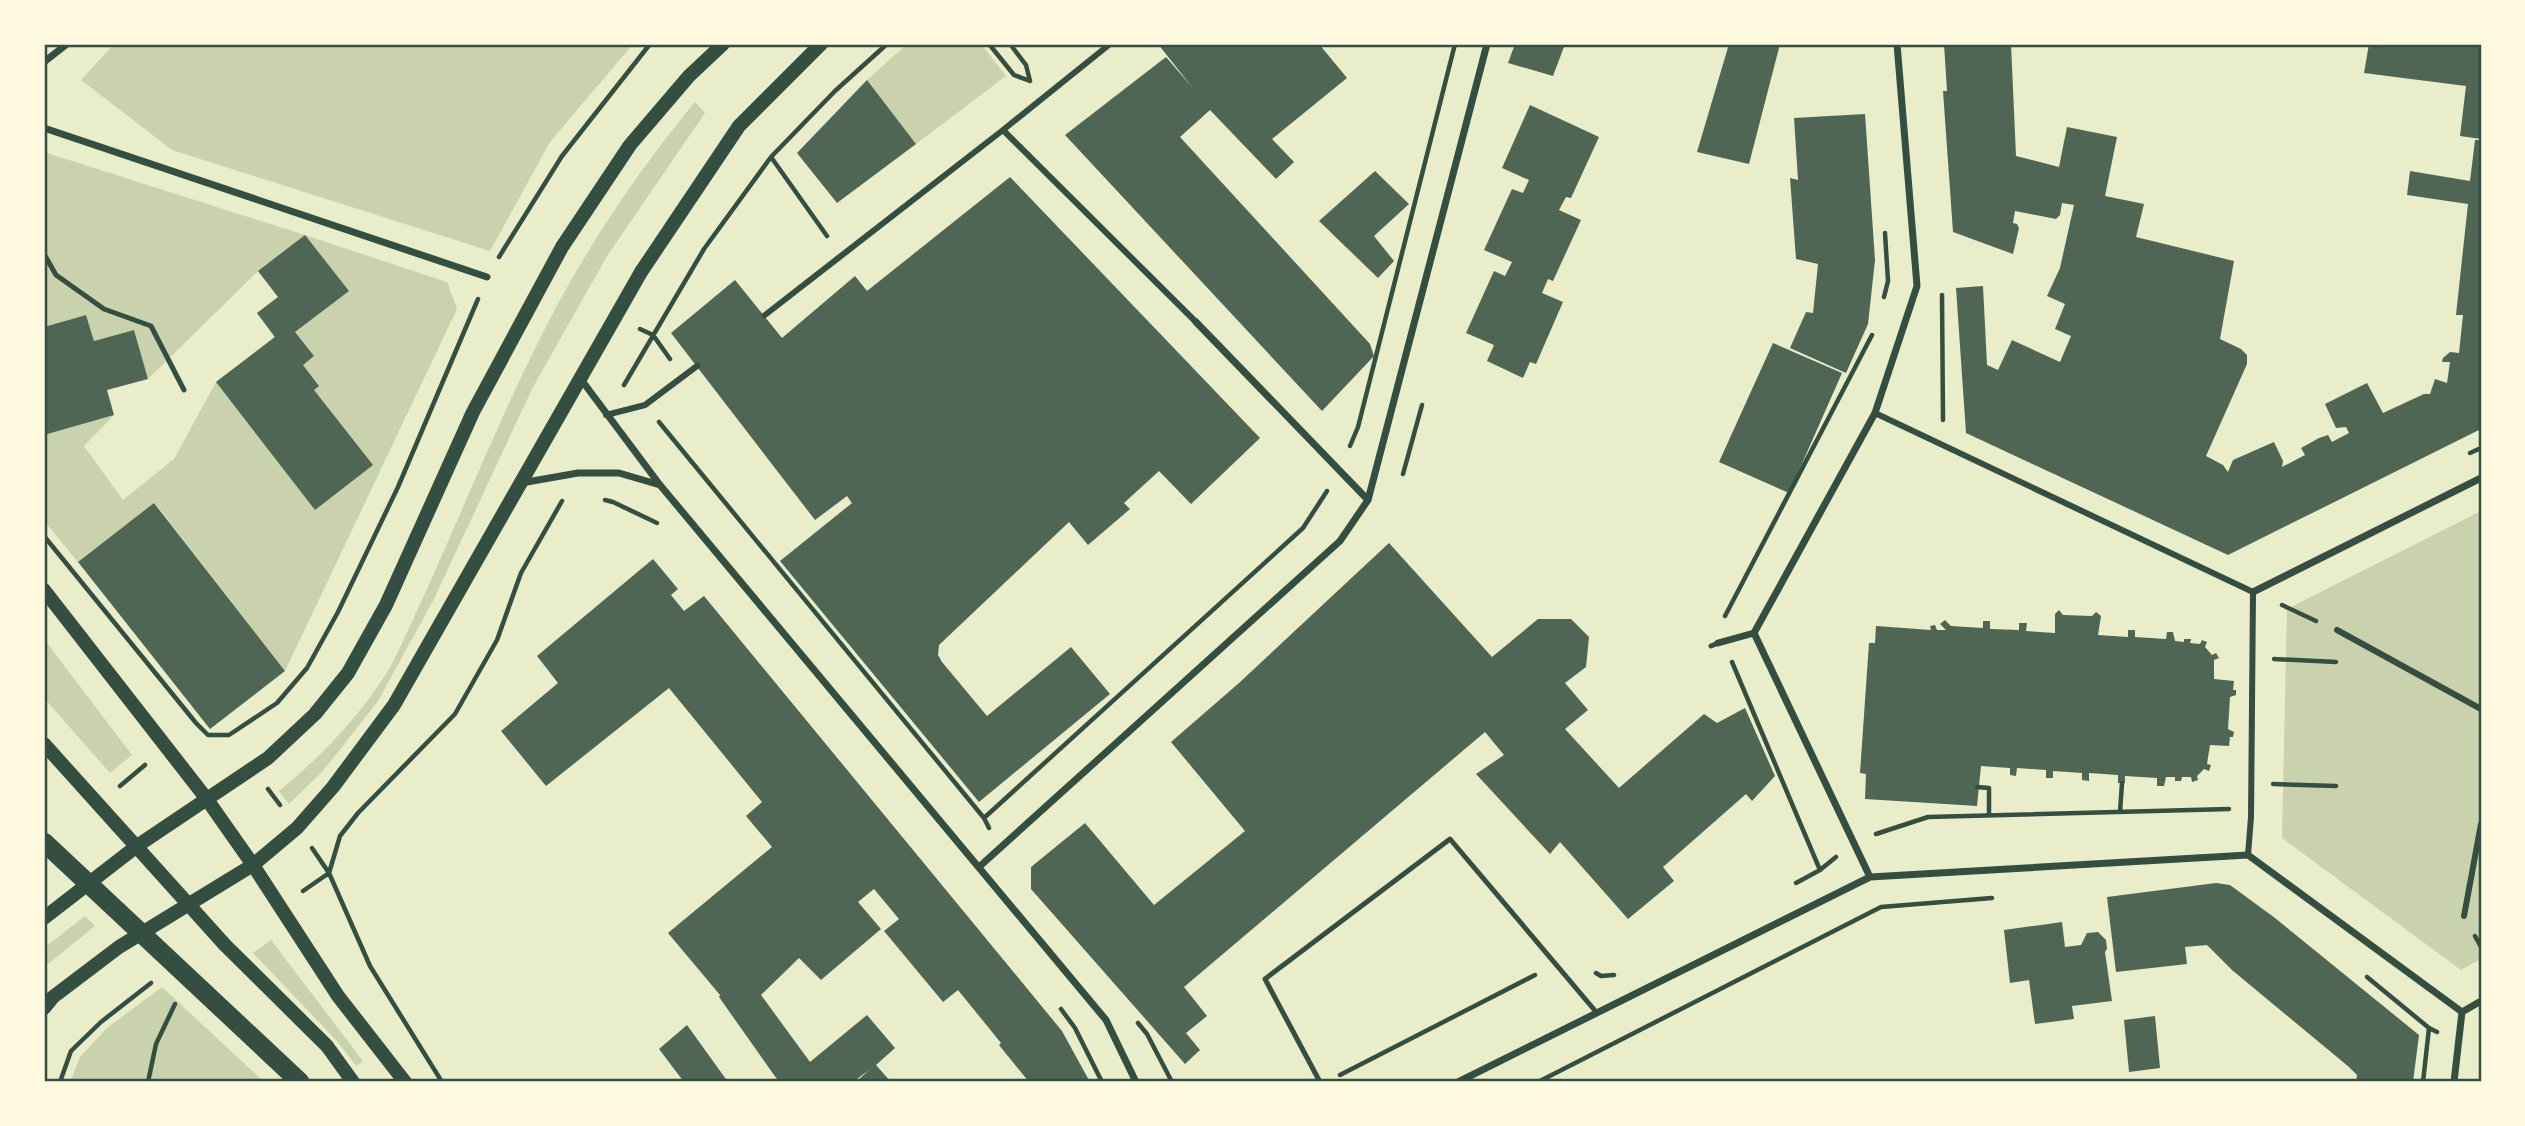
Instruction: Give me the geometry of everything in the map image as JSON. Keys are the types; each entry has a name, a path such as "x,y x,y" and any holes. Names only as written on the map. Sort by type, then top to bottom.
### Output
{"highway":[{"path":"44,842 300,1082"}],"main road":[{"path":"44,918 136,846 268,758 315,714 348,673 386,605 473,412 562,247 629,145 689,76 723,44"},
{"path":"44,1008 53,997 119,947 253,865 297,828 333,788 394,705 641,272 739,126 821,44"},
{"path":"44,590 206,799 253,865 338,996 405,1082"},
{"path":"44,744 188,905 327,1046 353,1082"}],"street":[{"path":"44,62 68,44"},
{"path":"765,315 1110,44"},
{"path":"979,867 1340,541 1368,500 1487,44"},
{"path":"1715,645 1754,633 1875,413 1917,286 1897,44"},
{"path":"44,128 487,277"},
{"path":"1003,130 1196,321 1368,500"},
{"path":"606,415 645,405 697,366"},
{"path":"579,377 660,485 1106,1020 1136,1082"},
{"path":"1875,413 2253,592"},
{"path":"521,483 578,472 619,474 660,485"},
{"path":"2253,592 2481,478"},
{"path":"2248,855 2253,592"},
{"path":"2337,630 2481,709"},
{"path":"1754,633 1870,877"},
{"path":"2464,916 2481,824"},
{"path":"1458,1082 1870,877 2248,855 2462,1012"},
{"path":"2462,1012 2481,1001"},
{"path":"2454,1082 2462,1012"}],"lane":[{"path":"44,254 56,275 104,309 151,326 184,390"},
{"path":"1320,1082 1265,979 1450,839 1597,1013"}],"path":[{"path":"44,536 208,736 229,735 277,703 307,668 338,612 398,487 487,277 562,156 650,44"},
{"path":"606,415 704,249 771,158 835,91 887,44"},
{"path":"989,44 1014,75 1030,81 1026,65 1010,44"},
{"path":"984,818 1303,528 1340,471 1358,427 1455,44"},
{"path":"771,158 842,257"},
{"path":"638,328 653,335 683,377"},
{"path":"1402,478 1422,403"},
{"path":"645,405 984,818 1001,849"},
{"path":"442,1082 370,966 330,873 340,836 455,714 497,640 522,573 578,472"},
{"path":"602,500 613,502 656,522 664,532"},
{"path":"2253,592 2337,630"},
{"path":"2252,659 2336,662"},
{"path":"2120,812 2122,783"},
{"path":"2251,783 2336,786"},
{"path":"1977,788 1989,788 1989,815"},
{"path":"1538,1082 1881,907 2003,897"},
{"path":"60,1082 71,1051 101,1022 159,977"},
{"path":"148,1082 156,1044 178,997"},
{"path":"1059,1007 1075,1028 1102,1082"},
{"path":"1129,1013 1147,1034 1172,1082"},
{"path":"2423,1082 2429,1028"}],"green space":[{"path":"114,44 633,44 550,142 490,251 172,150 81,80"},
{"path":"907,44 981,44 1006,76 916,144 867,80"},
{"path":"695,102 705,113 607,256 532,389 434,599 378,701 323,771 289,804 279,791 340,733 367,701 391,666 510,400 553,313 619,204"},
{"path":"44,152 447,282 457,309 285,671 155,503 78,562 44,521 44,435 114,415 84,446 123,500 174,459 216,382 274,337 257,313 278,297 258,271 148,379 134,330 94,341 86,315 44,327"},
{"path":"2481,511 2481,959 2461,970 2282,838 2287,609"},
{"path":"44,639 132,755 110,773 44,698"},
{"path":"85,916 95,926 44,967 44,948"},
{"path":"271,940 363,1061 356,1066 337,1041 253,953"},
{"path":"162,987 264,1082 70,1082 80,1057 107,1028"}],"building":[{"path":"1158,44 1319,44 1347,78 1272,139 1294,162 1276,179 1210,110 1180,137 1370,344 1374,356 1322,411 1065,135 1166,57 1192,87"},
{"path":"1515,44 1565,44 1553,76 1508,63"},
{"path":"1729,44 1780,44 1749,164 1697,152"},
{"path":"1944,44 2011,44 2016,156 2059,167 2067,127 2117,137 2105,196 2144,204 2136,237 2234,261 2220,339 2241,349 2247,355 2247,364 2206,456 2223,465 2228,472 2233,460 2274,442 2283,461 2282,467 2305,455 2301,448 2319,438 2328,435 2332,442 2349,433 2346,427 2336,428 2325,404 2367,383 2383,413 2424,394 2430,394 2435,379 2447,383 2450,362 2442,362 2443,358 2450,352 2459,353 2463,315 2456,315 2468,204 2407,195 2410,171 2470,181 2475,140 2481,140 2481,429 2228,555 1966,433 1956,288 1983,286 1987,365 1998,370 2012,340 2060,362 2071,336 2055,329 2065,304 2047,296 2060,268 2074,205 2062,203 2060,215 2056,219 2015,211 2013,223 2019,228 2013,254 1953,232 1943,91 1947,91"},
{"path":"2369,44 2481,44 2481,139 2460,136 2466,86 2364,73"},
{"path":"867,80 916,144 837,203 797,153"},
{"path":"1530,105 1599,137 1571,198 1566,197 1559,210 1581,220 1553,281 1548,279 1542,293 1563,302 1536,364 1530,362 1523,378 1487,361 1494,345 1466,333 1494,271 1505,276 1512,262 1484,250 1512,189 1523,193 1529,180 1502,168"},
{"path":"1865,114 1875,260 1868,324 1846,373 1790,348 1806,312 1813,313 1818,264 1796,259 1790,178 1798,180 1794,118"},
{"path":"1375,171 1409,204 1374,236 1394,261 1378,278 1319,221"},
{"path":"1010,177 1260,438 1191,504 1159,471 1124,503 1130,509 1088,545 1069,522 939,645 938,655 942,662 987,716 1071,647 1110,694 979,802 780,561 852,503 847,496 815,520 671,333 735,280 782,338 855,276 867,291"},
{"path":"305,235 349,291 295,332 314,356 303,365 319,386 314,390 373,465 315,510 216,382 275,337 257,313 278,297 258,271"},
{"path":"86,315 94,341 134,330 148,379 107,390 114,415 44,435 44,327"},
{"path":"1773,343 1842,373 1789,493 1719,462"},
{"path":"154,503 285,671 210,729 78,562"},
{"path":"1389,543 1492,657 1538,619 1571,619 1589,637 1586,667 1565,683 1588,710 1565,729 1619,788 1704,714 1717,723 1745,708 1775,776 1752,801 1746,794 1663,867 1674,881 1628,919 1560,842 1550,854 1476,774 1504,755 1485,732 1184,987 1207,1016 1186,1033 1200,1050 1185,1064 1031,889 1031,867 1085,823 1154,905 1245,831 1171,742 1239,683"},
{"path":"653,559 678,589 671,595 684,611 704,596 1062,1031 1090,1082 1029,1082 958,990 943,1002 884,931 899,919 874,889 858,902 881,929 821,980 799,958 761,995 810,1062 867,1015 895,1048 876,1065 891,1082 856,1082 869,1070 853,1082 779,1082 720,995 668,933 772,847 746,816 762,802 669,688 546,786 501,731 558,683 537,656"},
{"path":"2059,610 2063,615 2092,616 2096,612 2101,616 2098,635 2128,637 2128,630 2135,630 2135,637 2166,639 2167,632 2173,632 2175,641 2184,642 2184,639 2191,639 2190,643 2200,644 2202,640 2207,642 2205,647 2219,658 2214,660 2214,679 2234,681 2233,690 2236,690 2236,695 2230,697 2228,729 2234,732 2233,737 2230,737 2229,746 2210,745 2207,764 2211,765 2209,771 2204,769 2197,776 2198,780 2192,782 2191,777 2182,777 2181,781 2175,781 2175,777 2166,777 2164,786 2157,786 2157,778 2125,776 2125,783 2118,783 2118,775 2089,773 2089,781 2082,780 2082,773 2053,771 2053,778 2046,778 2046,770 2017,768 2016,776 2010,775 2010,768 1981,766 1977,806 1865,799 1866,774 1860,773 1869,643 1875,643 1876,626 1931,630 1930,626 1935,625 1937,630 1946,630 1940,624 1945,620 1951,626 1983,628 1983,621 1990,621 1990,629 2019,630 2019,623 2027,623 2026,631 2055,633 2055,614"},
{"path":"2216,883 2230,885 2275,918 2419,1035 2413,1082 2356,1082 2357,1075 2349,1067 2232,970 2207,945 2185,947 2187,964 2116,972 2107,897"},
{"path":"2062,922 2065,947 2081,945 2087,933 2098,932 2106,940 2105,952 2112,1001 2072,1006 2074,1019 2035,1024 2029,980 2010,983 2004,930"},
{"path":"2155,1016 2160,1068 2129,1072 2124,1020"},
{"path":"687,1025 728,1082 684,1082 659,1049"}]}
